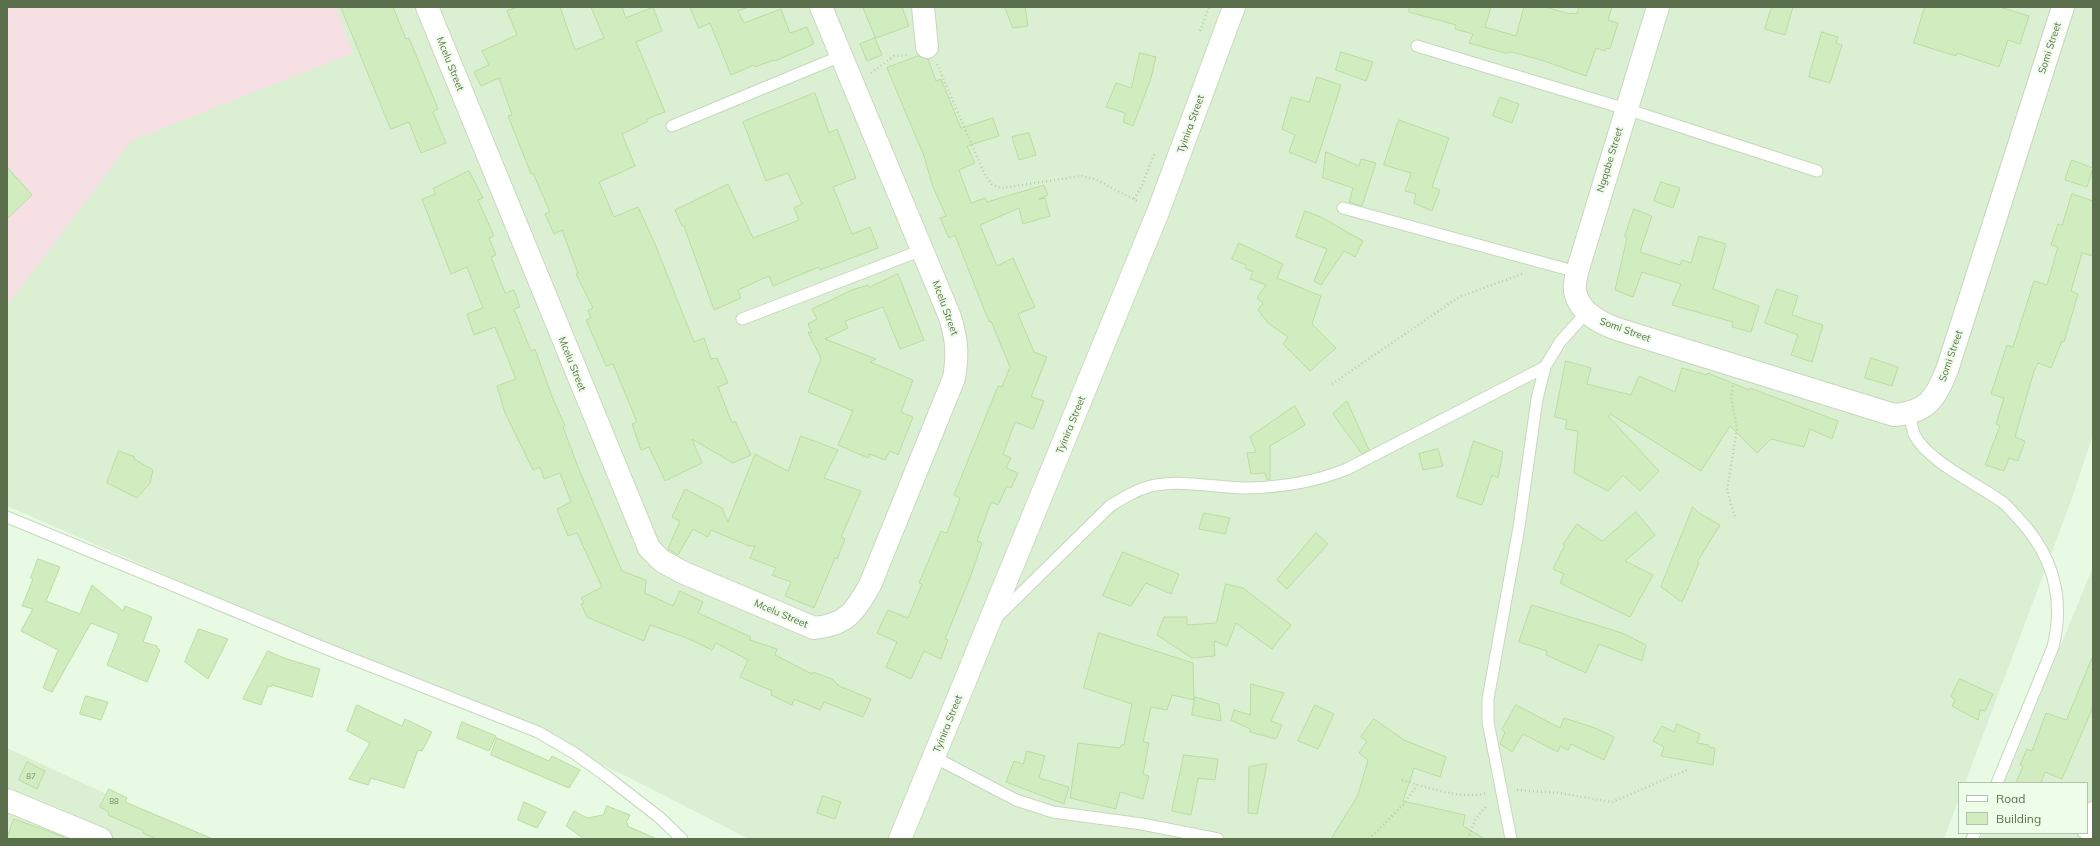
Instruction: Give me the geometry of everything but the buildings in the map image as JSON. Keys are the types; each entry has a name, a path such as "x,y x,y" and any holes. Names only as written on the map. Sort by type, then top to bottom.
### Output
{"street":[{"name":"Mcelu Street","path":"427,7 640,532 648,548 662,561 682,572 814,628 831,627 846,619 859,605 870,585 954,378 957,358 956,339 950,317 821,7"},
{"path":"923,7 927,46"},
{"name":"Tyinira Street","path":"900,839 1158,212 1234,7"},
{"name":"Ngqabe Street","path":"1587,312 1577,299 1574,290 1576,272 1658,7"},
{"name":"Somi Street","path":"1587,312 1598,322 1617,329 1894,415 1909,414 1926,406 1937,394 1947,370 2063,7"},
{"path":"7,800 101,839"},
{"path":"2088,826 2093,813"}],"lane":[{"path":"1417,46 1626,109 1817,171"},
{"path":"672,126 841,56"},
{"path":"1343,208 1576,272"},
{"path":"742,319 922,250"},
{"path":"1511,839 1488,722 1488,699 1519,527 1537,399 1545,367 1560,342 1587,312"},
{"path":"988,625 1110,506 1131,493 1151,486 1171,484 1248,488 1296,485 1324,478 1373,456 1545,367"},
{"path":"1909,414 1915,435 1924,447 1940,462 2003,502 2025,526 2043,553 2052,572 2058,602 2058,625 2053,647 1997,782"},
{"path":"7,517 322,647 538,732 574,753 606,776 659,817 682,839"},
{"path":"934,757 1016,800 1053,812 1142,824 1218,839"}],"path":[{"path":"854,85 894,56 914,54 927,46 935,60 985,175 992,185 1002,188 1081,176 1095,179 1158,212"},
{"path":"1332,384 1415,329 1459,297 1549,264"},
{"path":"1735,517 1727,490 1737,429 1732,397 1736,366"},
{"path":"1402,780 1432,789 1461,794 1483,794 1501,789 1560,793 1612,802 1687,770"},
{"path":"1369,839 1403,805 1417,785"},
{"path":"1468,839 1475,820 1501,789"}],"shaded area":[{"path":"7,7 2093,7 2093,434 2074,493 1965,782 1958,782 1958,801 1944,839 749,839 622,774 7,506"},
{"path":"7,7 336,7 353,53 131,141 7,306"},
{"path":"2093,567 2093,839 1981,839 1983,834 2088,834 2088,782 2004,782"},
{"path":"7,748 204,839 7,839"}]}
